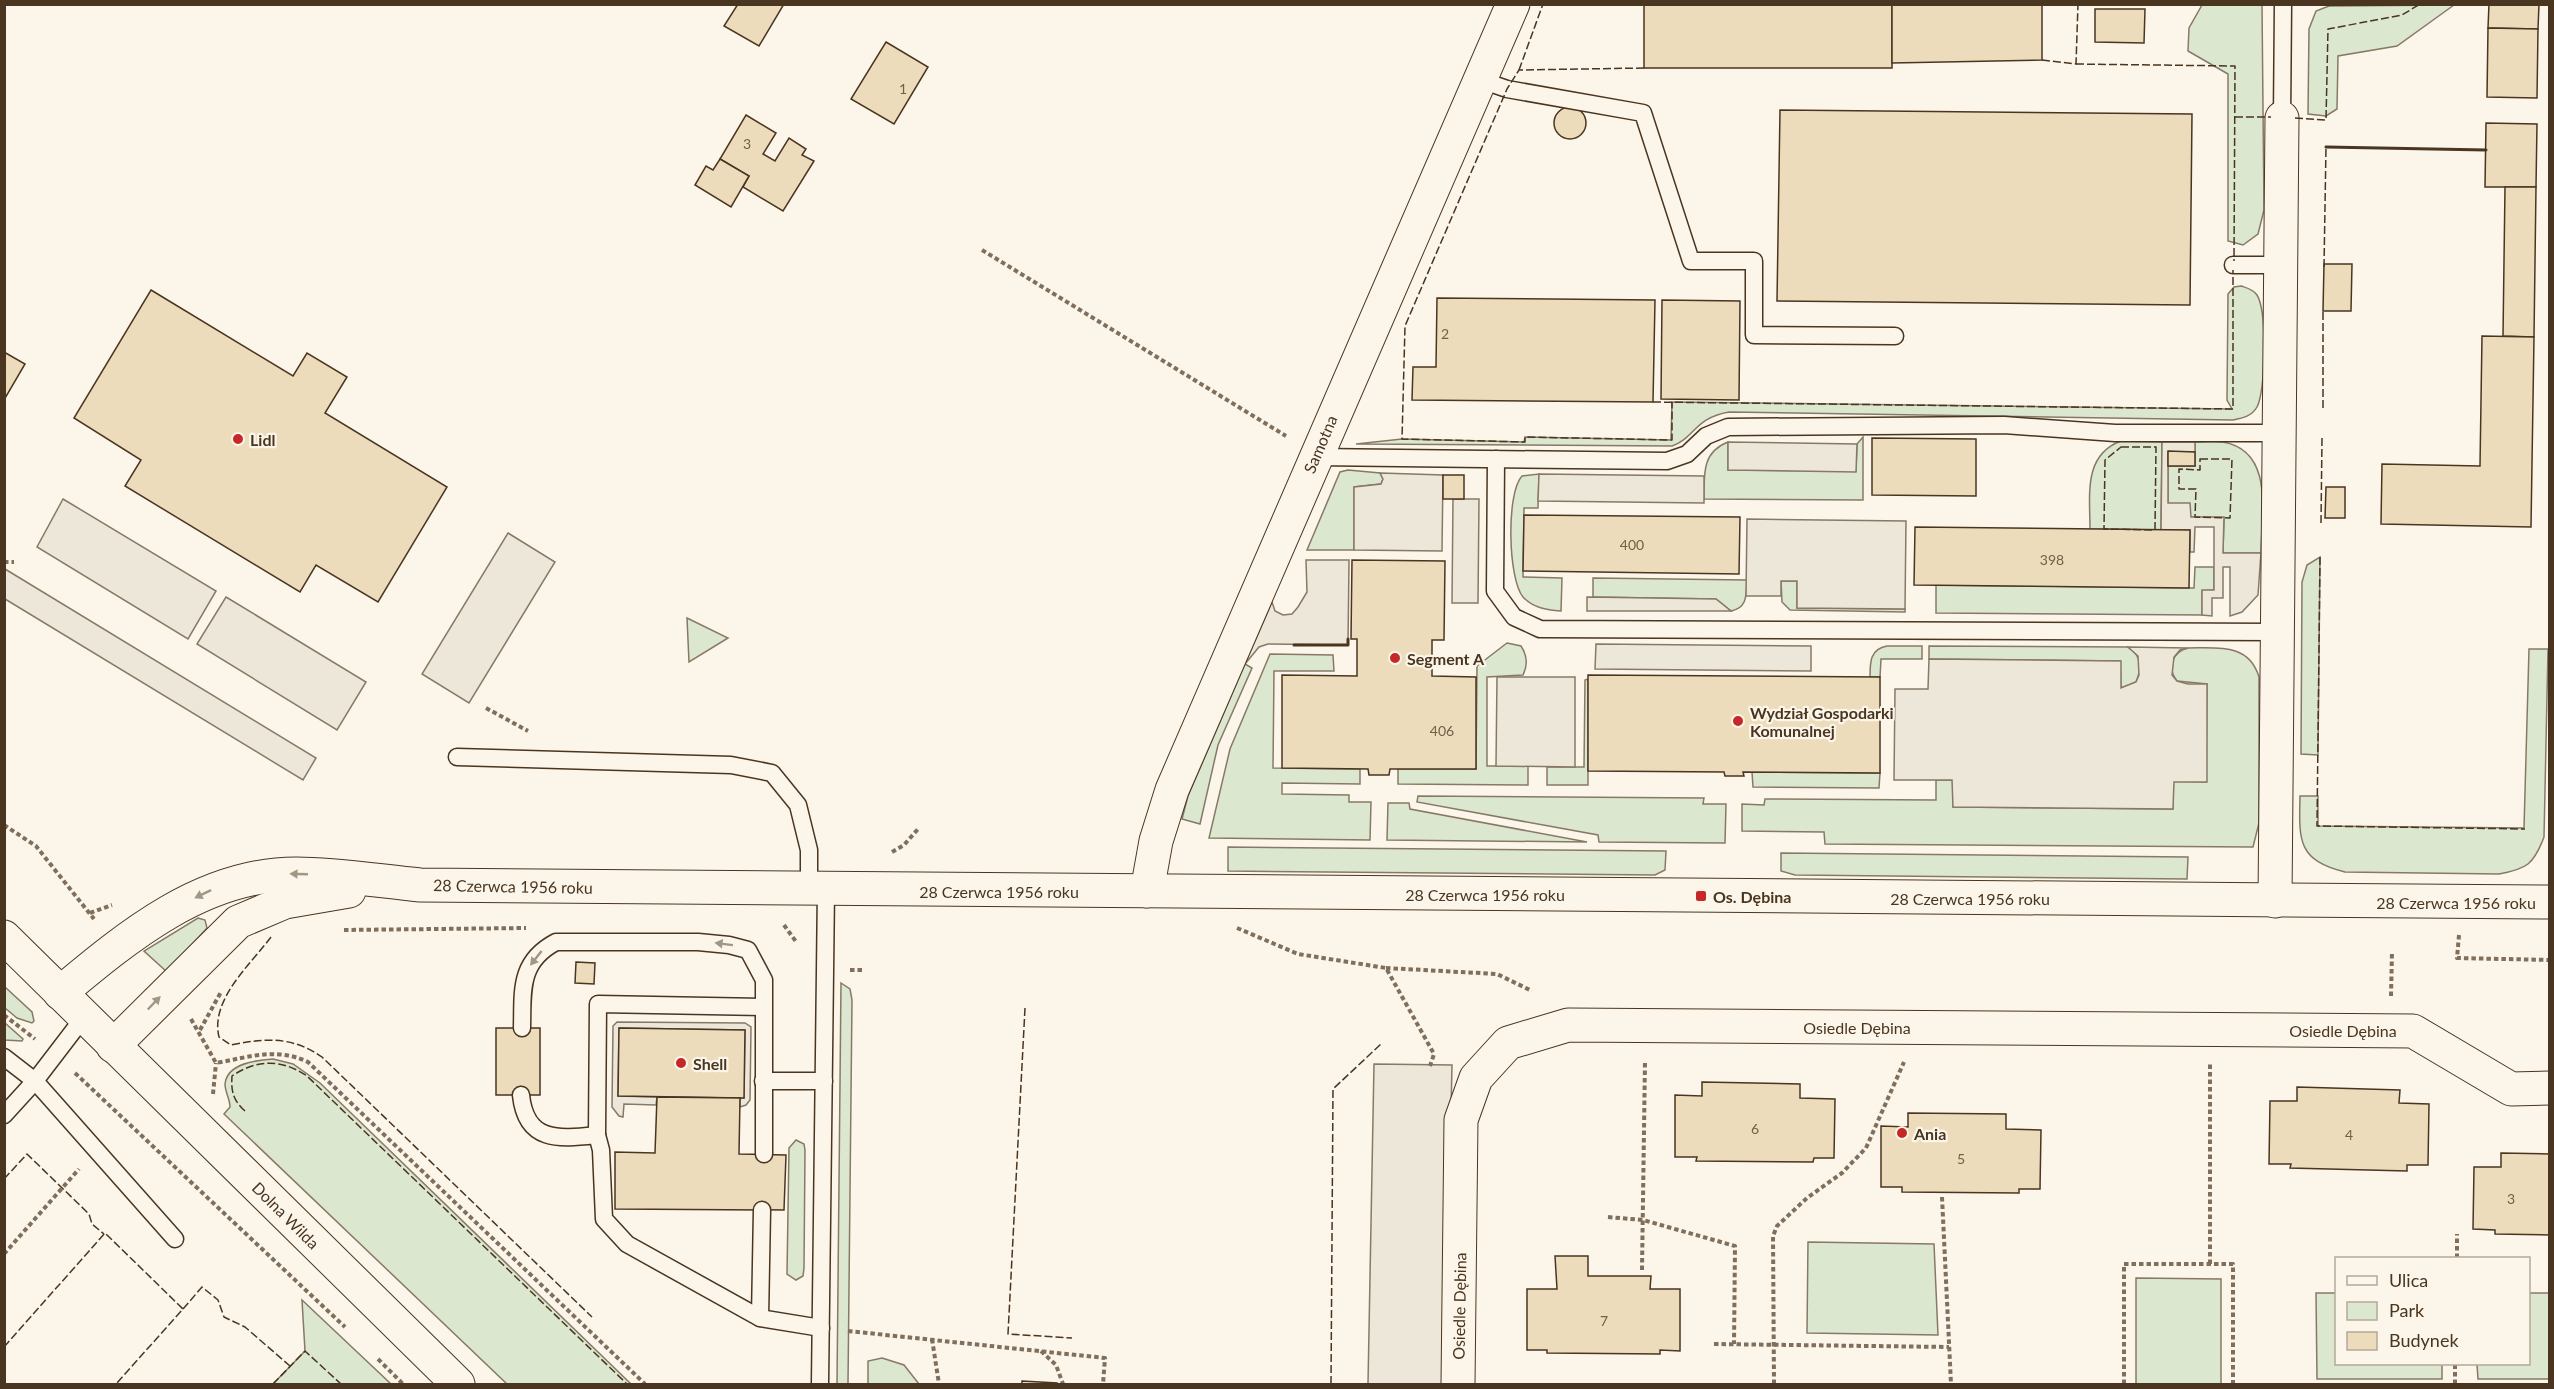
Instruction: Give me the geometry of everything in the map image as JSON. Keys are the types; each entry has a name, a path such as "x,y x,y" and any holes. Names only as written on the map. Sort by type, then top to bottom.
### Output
{"street":[{"name":"Samotna","path":"1148,891 1156,841 1172,790 1513,4"},
{"path":"2275,901 2282,118"},
{"name":"28 Czerwca 1956 roku","path":"60,993 117,945 207,892 259,877 304,874 420,885 2550,902"},
{"name":"28 Czerwca 1956 roku","path":"113,1046 166,990 232,927 262,910 321,894 420,885"},
{"path":"4,937 113,1046"},
{"name":"Osiedle Dębina","path":"1458,1384 1461,1120 1476,1078 1508,1042 1568,1025 2413,1030 2511,1089 2550,1088"},
{"name":"Dolna Wilda","path":"113,1046 458,1384"}],"lane":[{"path":"2282,118 2283,4"},
{"path":"1481,80 1507,88 1643,113 1691,261 1754,261 1754,335 1895,336"},
{"path":"2234,265 2280,265"},
{"path":"1315,457 1667,461 1687,454 1706,435 1728,427 2004,425 2115,433 2279,433"},
{"path":"1496,459 1495,591 1514,617 1540,629 2276,632"},
{"path":"457,757 732,765 772,773 798,805 818,889 824,1081 820,1384"},
{"path":"522,1028 525,973 543,949 556,942 698,942 741,947 753,955 764,980 764,1154"},
{"path":"763,1007 598,1004 597,1136 601,1150 604,1219 627,1244 760,1318 821,1328"},
{"path":"4,1115 35,1081 84,1017"},
{"path":"4,1057 35,1081 174,1239"},
{"path":"763,1081 824,1081"},
{"path":"520,1095 525,1117 545,1135 558,1139 597,1136"},
{"path":"760,1318 762,1210"}],"path":[{"path":"982,250 1285,435 1315,457"},
{"path":"4,562 14,562"},
{"path":"4,825 36,846 117,945"},
{"path":"891,853 904,845 918,829"},
{"path":"1236,928 1298,954 1386,968 1497,974 1532,991"},
{"path":"2449,933 2460,933 2457,958 2550,960"},
{"path":"2391,997 2392,952"},
{"path":"1386,968 1434,1054 1430,1066"},
{"path":"166,990 200,1030 216,1063 212,1104"},
{"path":"200,1030 210,1008"},
{"path":"4,1015 55,1054 352,1334"},
{"path":"1642,1270 1647,1026"},
{"path":"1774,1384 1773,1236 1777,1226 1807,1198 1842,1173 1866,1148 1918,1028"},
{"path":"2210,1029 2210,1264"},
{"path":"216,1063 279,1052 308,1062 645,1384"},
{"path":"4,1254 96,1150"},
{"path":"1942,1197 1951,1384"},
{"path":"1608,1217 1643,1220 1735,1246 1734,1344"},
{"path":"2457,1234 2457,1257"},
{"path":"2124,1384 2124,1264 2233,1264 2233,1384"},
{"path":"821,1328 1105,1358 1103,1384"},
{"path":"933,1339 939,1384"},
{"path":"1714,1344 1949,1347"},
{"path":"1040,1350 1056,1365 1063,1384"},
{"path":"375,1356 403,1384"},
{"path":"2455,1384 2456,1365"}],"green space":[{"path":"2202,5 2262,5 2264,210 2258,234 2243,245 2228,241 2228,74 2188,51 2189,28"},
{"path":"2454,5 2397,46 2338,56 2337,109 2326,116 2308,114 2309,29 2316,11 2329,6"},
{"path":"2241,286 2254,291 2260,304 2264,333 2264,368 2257,407 2250,415 2233,420 1729,412 1702,423 1686,438 1672,446 1356,444 1402,439 1524,442 1525,437 1671,440 1672,402 2232,409 2227,400 2228,294 2234,287"},
{"path":"1863,437 1863,500 1704,499 1706,465 1713,452 1728,442 1728,470 1856,471 1857,444"},
{"path":"2121,441 2162,442 2161,530 2090,529 2090,490 2094,466 2109,447"},
{"path":"2195,442 2223,442 2240,448 2251,458 2258,471 2262,487 2261,553 2223,553 2224,518 2191,517 2168,503 2168,466 2195,466"},
{"path":"1348,470 1380,473 1383,479 1381,484 1354,487 1354,550 1307,550 1340,472"},
{"path":"1539,474 1538,508 1524,508 1523,577 1562,578 1561,611 1540,608 1527,601 1518,587 1514,573 1511,536 1513,500 1522,476"},
{"path":"2320,557 2318,755 2301,754 2302,582 2307,565"},
{"path":"2195,567 2214,567 2214,590 2202,591 2202,615 1936,613 1936,585 2194,588"},
{"path":"1593,578 1747,580 1743,604 1731,611 1716,599 1593,597"},
{"path":"1781,581 1797,581 1797,608 1905,609 1905,612 1790,610 1782,602"},
{"path":"687,618 728,638 689,662"},
{"path":"1507,643 1521,646 1526,656 1526,668 1523,675 1487,677 1487,766 1528,766 1528,785 1398,784 1398,769 1476,769 1477,666"},
{"path":"1887,646 1922,646 1922,659 1881,659 1880,677 1870,677 1874,653"},
{"path":"1929,646 2128,647 2136,654 2140,667 2136,682 2121,688 2120,661 1929,659"},
{"path":"2188,648 2221,648 2240,653 2248,658 2259,677 2259,823 2253,847 1825,844 1824,832 1742,831 1742,804 1764,805 1765,799 1936,800 1936,780 1953,780 1953,807 2173,809 2173,781 2206,782 2207,684 2177,681 2172,671 2175,657"},
{"path":"2529,649 2548,649 2544,837 2537,853 2528,864 2499,874 2345,872 2329,867 2309,854 2301,836 2300,796 2318,796 2318,826 2524,828"},
{"path":"1270,654 1333,655 1334,671 1274,671 1273,768 1360,769 1360,784 1282,783 1282,794 1349,795 1349,802 1371,802 1370,840 1209,838 1230,749"},
{"path":"1245,664 1252,668 1218,745 1200,824 1182,819 1188,796"},
{"path":"1588,679 1588,785 1547,785 1547,767 1584,767 1585,680"},
{"path":"1752,772 1880,773 1879,788 1753,787"},
{"path":"1418,796 1704,798 1703,804 1726,804 1725,843 1599,842 1598,835 1417,802"},
{"path":"1388,803 1409,803 1410,809 1587,842 1387,840"},
{"path":"1228,847 1666,851 1665,870 1655,875 1228,871"},
{"path":"1781,853 2188,857 2187,879 1795,875 1781,871"},
{"path":"198,918 205,920 207,928 167,972 144,951"},
{"path":"841,983 850,989 852,1000 848,1384 837,1384"},
{"path":"5,987 32,1012 34,1021 32,1023 17,1018 5,1008"},
{"path":"5,1023 23,1039 22,1041 5,1040"},
{"path":"273,1059 293,1064 320,1083 631,1384 507,1384 224,1114 230,1107 225,1084 231,1071 244,1064"},
{"path":"796,1140 804,1144 805,1150 804,1268 803,1276 796,1280 787,1274 789,1148"},
{"path":"1808,1242 1934,1244 1938,1335 1807,1333"},
{"path":"2136,1278 2221,1279 2221,1384 2136,1384"},
{"path":"2316,1293 2335,1293 2335,1365 2442,1365 2442,1379 2317,1379"},
{"path":"2530,1293 2549,1293 2549,1379 2478,1379 2477,1365 2530,1365"},
{"path":"302,1300 391,1384 273,1384 305,1351"},
{"path":"882,1358 904,1365 919,1384 868,1384 868,1361"}],"shaded area":[{"path":"1728,442 1857,444 1856,472 1728,470"},
{"path":"2162,442 2195,442 2195,452 2168,452 2168,503 2190,503 2191,517 2224,517 2223,553 2261,553 2258,595 2242,612 2230,616 2230,567 2223,567 2223,598 2212,598 2212,616 2202,615 2202,590 2214,590 2214,527 2195,527 2194,552 2190,552 2190,530 2161,530"},
{"path":"1380,473 1443,475 1442,551 1354,550 1354,487 1381,484 1383,479"},
{"path":"1539,474 1704,476 1704,503 1538,501"},
{"path":"63,499 216,591 188,639 37,547"},
{"path":"1453,499 1479,499 1478,603 1452,603"},
{"path":"1747,519 1906,521 1905,609 1797,608 1797,581 1781,581 1781,596 1746,596"},
{"path":"508,533 555,562 469,703 422,674"},
{"path":"1306,560 1349,560 1348,645 1268,644 1259,647 1245,664 1272,602 1275,611 1283,615 1292,614 1307,592"},
{"path":"5,569 316,758 303,780 5,599"},
{"path":"226,597 366,682 337,730 197,644"},
{"path":"1587,597 1716,599 1731,611 1587,611"},
{"path":"1596,644 1811,646 1811,671 1595,669"},
{"path":"2128,647 2188,648 2180,650 2174,657 2172,675 2177,681 2188,684 2207,684 2207,782 2174,782 2173,809 1953,807 1952,780 1894,780 1895,689 1928,689 1929,659 2121,661 2121,688 2136,682 2139,675 2138,656"},
{"path":"1497,677 1575,677 1575,767 1496,766"},
{"path":"617,1022 745,1023 751,1027 750,1100 746,1105 740,1107 740,1098 744,1098 745,1030 619,1028 618,1096 657,1097 656,1105 624,1104 623,1117 619,1116 612,1107 613,1026"},
{"path":"1374,1064 1452,1065 1445,1384 1368,1384"}],"building":[{"path":"738,4 784,4 759,46 724,26"},
{"path":"1644,4 1892,4 1892,68 1644,68"},
{"path":"1892,4 2042,4 2042,60 1892,63"},
{"path":"2489,4 2539,4 2538,29 2488,28"},
{"path":"2095,9 2145,9 2144,43 2095,42"},
{"path":"2488,28 2538,29 2537,98 2487,97"},
{"path":"886,42 928,67 894,124 851,99"},
{"path":"1570,107 1581,112 1586,123 1581,134 1570,139 1559,134 1554,123 1559,112"},
{"path":"1780,110 2192,114 2190,305 1777,301"},
{"path":"746,115 776,133 763,154 775,161 789,138 806,149 802,155 814,161 783,211 743,187 749,176 720,159"},
{"path":"2486,123 2537,124 2536,187 2485,187"},
{"path":"720,159 749,176 731,207 695,185 706,166 713,170"},
{"path":"2505,187 2536,187 2534,337 2503,336"},
{"path":"2324,264 2352,264 2351,311 2323,311"},
{"name":"Lidl","path":"151,290 293,376 307,353 347,377 325,413 447,487 378,602 316,565 300,592 125,486 141,460 74,418"},
{"path":"1437,298 1655,300 1653,402 1412,400 1413,367 1436,367"},
{"path":"1662,300 1740,301 1739,400 1661,399"},
{"path":"2482,336 2534,337 2531,527 2381,524 2382,464 2480,466"},
{"path":"4,352 25,364 4,400"},
{"path":"1872,438 1976,439 1976,496 1872,495"},
{"path":"2168,451 2195,452 2195,466 2168,466"},
{"path":"1443,475 1464,475 1464,499 1443,499"},
{"path":"2326,487 2345,487 2345,518 2325,518"},
{"path":"1524,515 1740,517 1739,574 1523,571"},
{"path":"1915,527 2190,530 2189,588 1914,585"},
{"name":"Segment A","path":"1352,560 1445,561 1444,640 1432,640 1432,676 1476,677 1476,769 1390,769 1389,775 1369,775 1368,769 1282,768 1282,675 1357,676 1357,639 1351,639"},
{"path":"1588,675 1880,677 1880,773 1743,772 1744,776 1725,776 1724,772 1588,771"},
{"path":"576,962 595,963 594,984 575,983"},
{"path":"496,1028 540,1028 540,1095 496,1095"},
{"name":"Shell","path":"619,1028 745,1030 744,1098 618,1096"},
{"path":"1702,1082 1800,1084 1800,1098 1835,1099 1834,1158 1814,1158 1813,1162 1696,1161 1697,1157 1675,1157 1675,1095 1702,1096"},
{"path":"2297,1087 2400,1090 2399,1103 2429,1104 2428,1165 2407,1165 2407,1171 2290,1168 2291,1164 2269,1164 2270,1101 2297,1101"},
{"path":"657,1097 740,1098 739,1154 786,1155 784,1210 615,1209 615,1152 655,1153"},
{"path":"1908,1113 2006,1114 2006,1129 2041,1130 2040,1189 2019,1189 2019,1193 1902,1192 1902,1187 1881,1187 1881,1126 1908,1127"},
{"path":"2501,1153 2550,1154 2550,1235 2495,1234 2495,1230 2473,1229 2474,1167 2501,1167"},
{"path":"1555,1256 1588,1256 1588,1276 1651,1276 1650,1289 1680,1289 1680,1351 1660,1350 1660,1354 1547,1353 1547,1350 1527,1350 1527,1289 1557,1289"},
{"path":"1022,1381 1057,1383 1057,1384 1022,1384"}],"fence":[{"path":"1519,70 1543,4"},
{"path":"2042,60 2076,64 2078,4"},
{"path":"2295,118 2326,120 2328,29 2402,15 2420,4"},
{"path":"2076,64 2235,66 2234,261"},
{"path":"1644,68 1519,70 1507,89 1405,326 1402,439 1525,442 1525,437 1672,440 1672,402"},
{"path":"2235,117 2271,117"},
{"path":"2324,267 2326,147"},
{"path":"1653,402 2233,409 2233,270"},
{"path":"2323,309 2323,408"},
{"path":"2321,523 2322,438"},
{"path":"2121,447 2156,447 2155,530 2104,529 2105,460 2121,447"},
{"path":"2200,459 2232,459 2230,518 2195,517 2196,489 2179,489 2179,469 2200,470 2200,459"},
{"path":"2320,557 2317,826 2525,829"},
{"path":"271,937 226,996 220,1010 219,1037 231,1045 267,1040 289,1042 300,1045 322,1057 592,1317"},
{"path":"1025,1008 1008,1334 1072,1338"},
{"path":"1331,1384 1333,1089 1381,1044"},
{"path":"245,1111 235,1099 232,1087 232,1076 241,1070 270,1063 288,1066 307,1076 627,1384"},
{"path":"4,1179 27,1154 89,1214 92,1224 104,1234"},
{"path":"4,1347 105,1233 183,1309 116,1384"},
{"path":"183,1309 202,1287 218,1300 224,1317 245,1327 290,1366"},
{"path":"273,1384 305,1351 341,1384"}],"wall":[{"path":"2326,147 2486,150"},
{"path":"1294,645 1348,645 1348,639"}],"place":[{"name":"Lidl","path":"238,439"},
{"name":"Segment A","path":"1395,658"},
{"name":"Wydział Gospodarki Komunalnej","path":"1738,721"},
{"name":"Os. Dębina","path":"1701,896"},
{"name":"Shell","path":"681,1063"},
{"name":"Ania","path":"1902,1133"}]}
